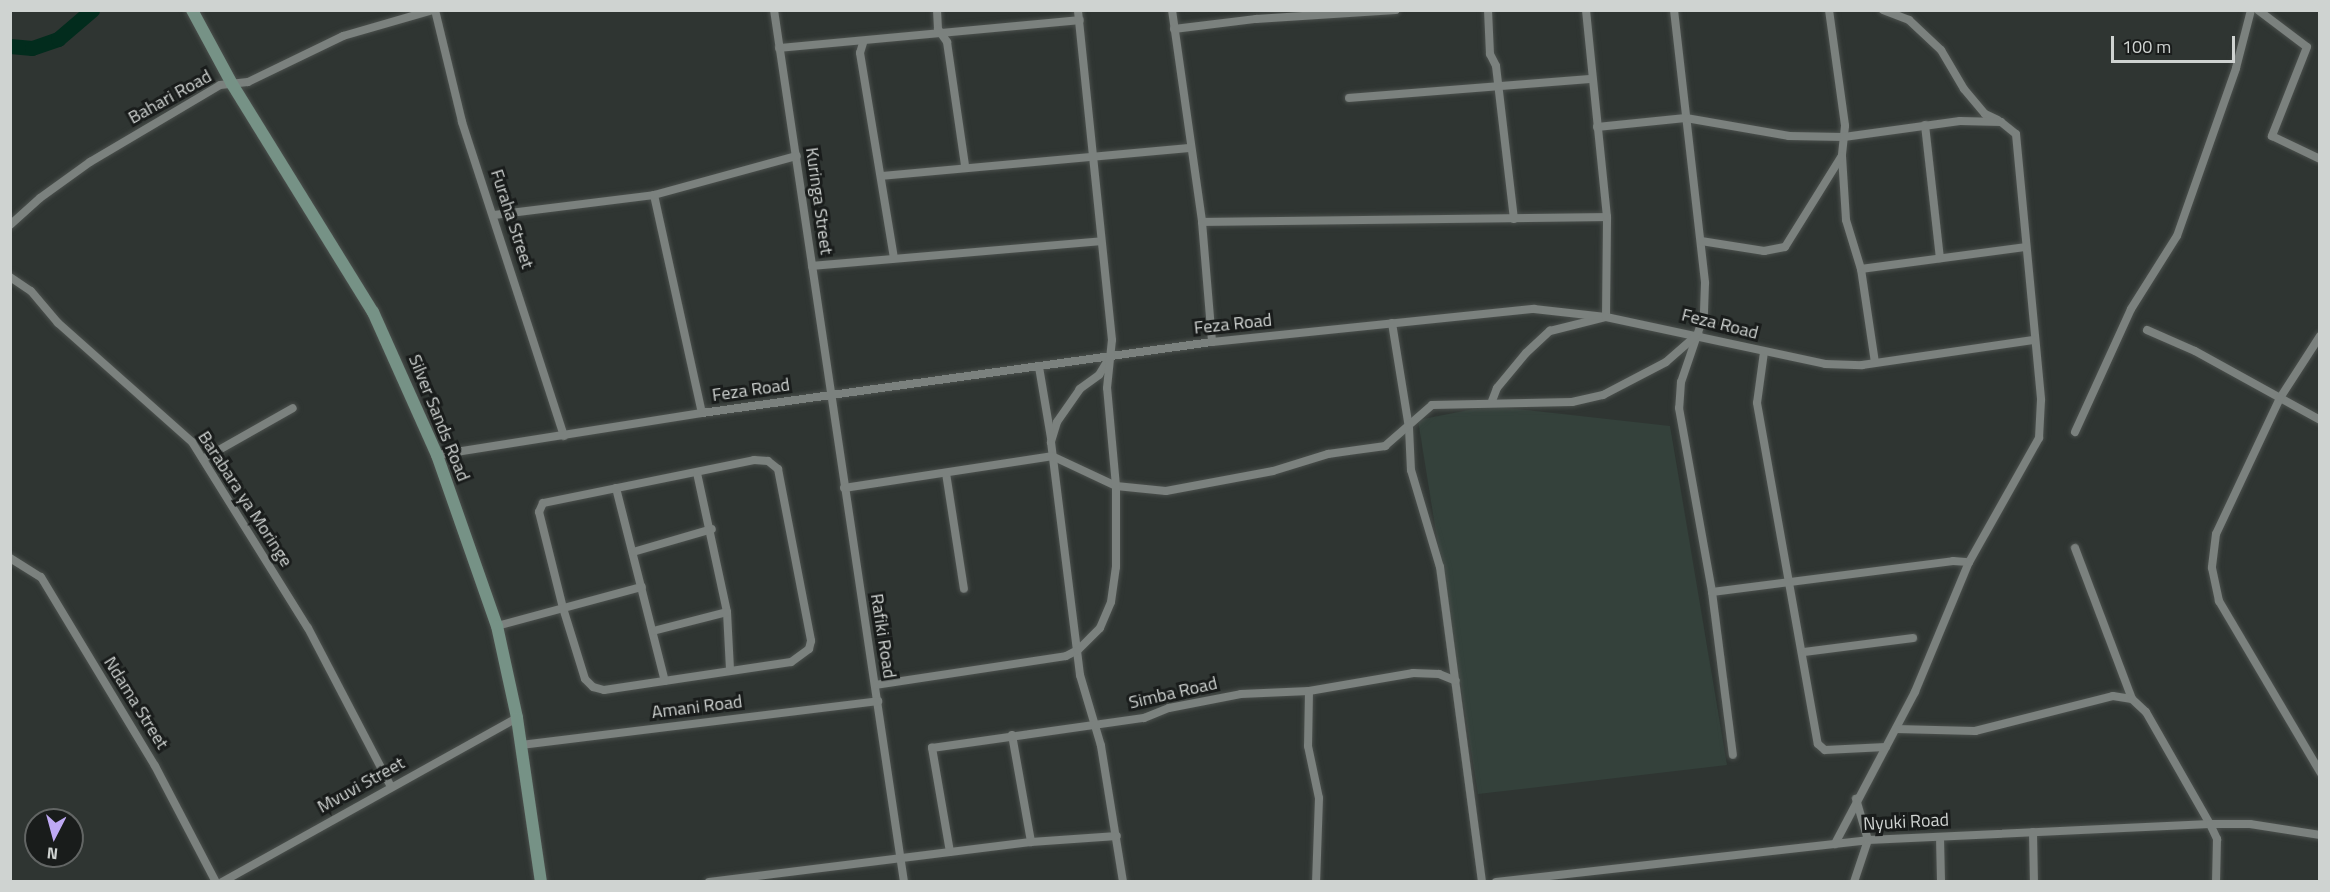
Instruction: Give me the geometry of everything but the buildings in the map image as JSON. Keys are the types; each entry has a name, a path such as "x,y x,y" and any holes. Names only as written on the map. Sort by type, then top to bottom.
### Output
{"street":[{"name":"Silver Sands Road","path":"192,10 232,84 373,312 437,455 497,626 517,718 541,882"},
{"name":"Bahari Road","path":"10,225 40,198 90,162 220,85 248,81 344,36 434,10"},
{"name":"Furaha Street","path":"434,10 450,81 564,436"},
{"name":"Kuringa Street","path":"774,10 832,396"},
{"path":"938,10 938,29 946,42 965,166"},
{"path":"875,685 1066,656 1078,650 1100,628 1111,602 1116,567 1116,486 1107,388 1112,340 1078,10"},
{"path":"1172,10 1202,222 1212,342"},
{"path":"1174,29 1256,19 1396,10"},
{"path":"1488,10 1490,54 1499,86 1514,219"},
{"path":"1492,401 1497,388 1526,353 1550,331 1606,316 1607,217 1586,10"},
{"path":"1674,10 1706,283 1698,334 1681,382 1679,408 1712,592 1733,755"},
{"path":"1829,10 1844,137 1842,156 1846,220 1861,269 1875,363"},
{"path":"1835,843 1856,799 1896,729 1969,562 2040,438 2041,400 2032,340 2017,140 2012,128 1985,114 1964,89 1941,50 1909,20 1883,10"},
{"path":"2075,432 2131,309 2177,236 2236,68 2251,10"},
{"path":"2258,10 2307,47 2272,136 2319,159"},
{"path":"779,48 863,43 1080,20"},
{"path":"863,43 860,53 894,258"},
{"path":"1349,98 1592,79"},
{"path":"1597,128 1686,118 1748,126 1789,136 1844,137 1925,126 2001,122"},
{"path":"1925,126 1940,258"},
{"path":"881,176 965,166 1191,148"},
{"path":"494,215 654,195 797,156"},
{"path":"1701,241 1764,251 1785,248 1842,156"},
{"path":"654,195 702,413"},
{"path":"1202,222 1607,217"},
{"path":"812,266 1101,241"},
{"path":"1861,269 2025,247"},
{"name":"Barabara ya Moringe","path":"10,277 31,291 58,322 192,442 308,628 391,788"},
{"name":"Feza Road","path":"437,455 702,413 1212,342 1534,309 1606,316 1698,334 1764,352 1825,364 1875,363 2032,340"},
{"path":"1392,323 1409,428 1411,470 1440,567 1482,882"},
{"path":"2147,330 2319,420"},
{"path":"844,488 1052,456 1116,486 1166,491 1273,471 1328,454 1385,446 1409,428 1414,418 1432,405 1492,401 1572,402 1603,395 1656,369 1698,334"},
{"path":"2319,336 2280,398 2216,534 2212,568 2219,601 2319,772"},
{"path":"1764,352 1757,403 1820,748 1886,747"},
{"path":"1051,442 1057,422 1080,389 1099,375 1111,357"},
{"path":"1039,367 1078,650 1092,724 1101,746 1123,882"},
{"name":"Rafiki Road","path":"832,396 904,882"},
{"path":"203,459 293,408"},
{"path":"761,459 778,469 811,641 805,655 791,662 604,690 593,687 585,679 563,608 540,507 552,498 697,472 761,459"},
{"path":"697,472 712,529 727,612 730,670"},
{"path":"946,473 964,589"},
{"path":"616,488 665,681"},
{"path":"633,552 712,529"},
{"path":"2074,548 2132,699 2146,712 2211,824 2217,839 2216,882"},
{"name":"Ndama Street","path":"10,558 41,577 155,766 216,882"},
{"path":"1712,592 1953,561 1969,562"},
{"path":"497,626 642,587"},
{"path":"653,631 727,612"},
{"path":"1804,652 1913,638"},
{"name":"Simba Road","path":"950,852 932,748 1144,718 1169,708 1241,694 1309,691 1413,673 1439,674 1456,681"},
{"path":"1309,691 1308,746 1320,798 1317,882"},
{"path":"1896,729 1975,732 2114,696 2132,699"},
{"name":"Amani Road","path":"521,746 878,701"},
{"name":"Mvuvi Street","path":"222,882 517,718"},
{"path":"1012,735 1031,842"},
{"path":"1854,882 1868,840 1856,799"},
{"name":"Nyuki Road","path":"1496,882 1868,840 2211,824 2250,824 2319,835"},
{"path":"2033,832 2034,882"},
{"path":"709,882 758,879 1031,842 1117,836"},
{"path":"1940,837 1941,882"}],"shaded area":[{"path":"1489,406 1670,426 1727,765 1478,794 1418,420"}],"waterway":[{"path":"10,46 32,48 58,39 92,10"}]}
